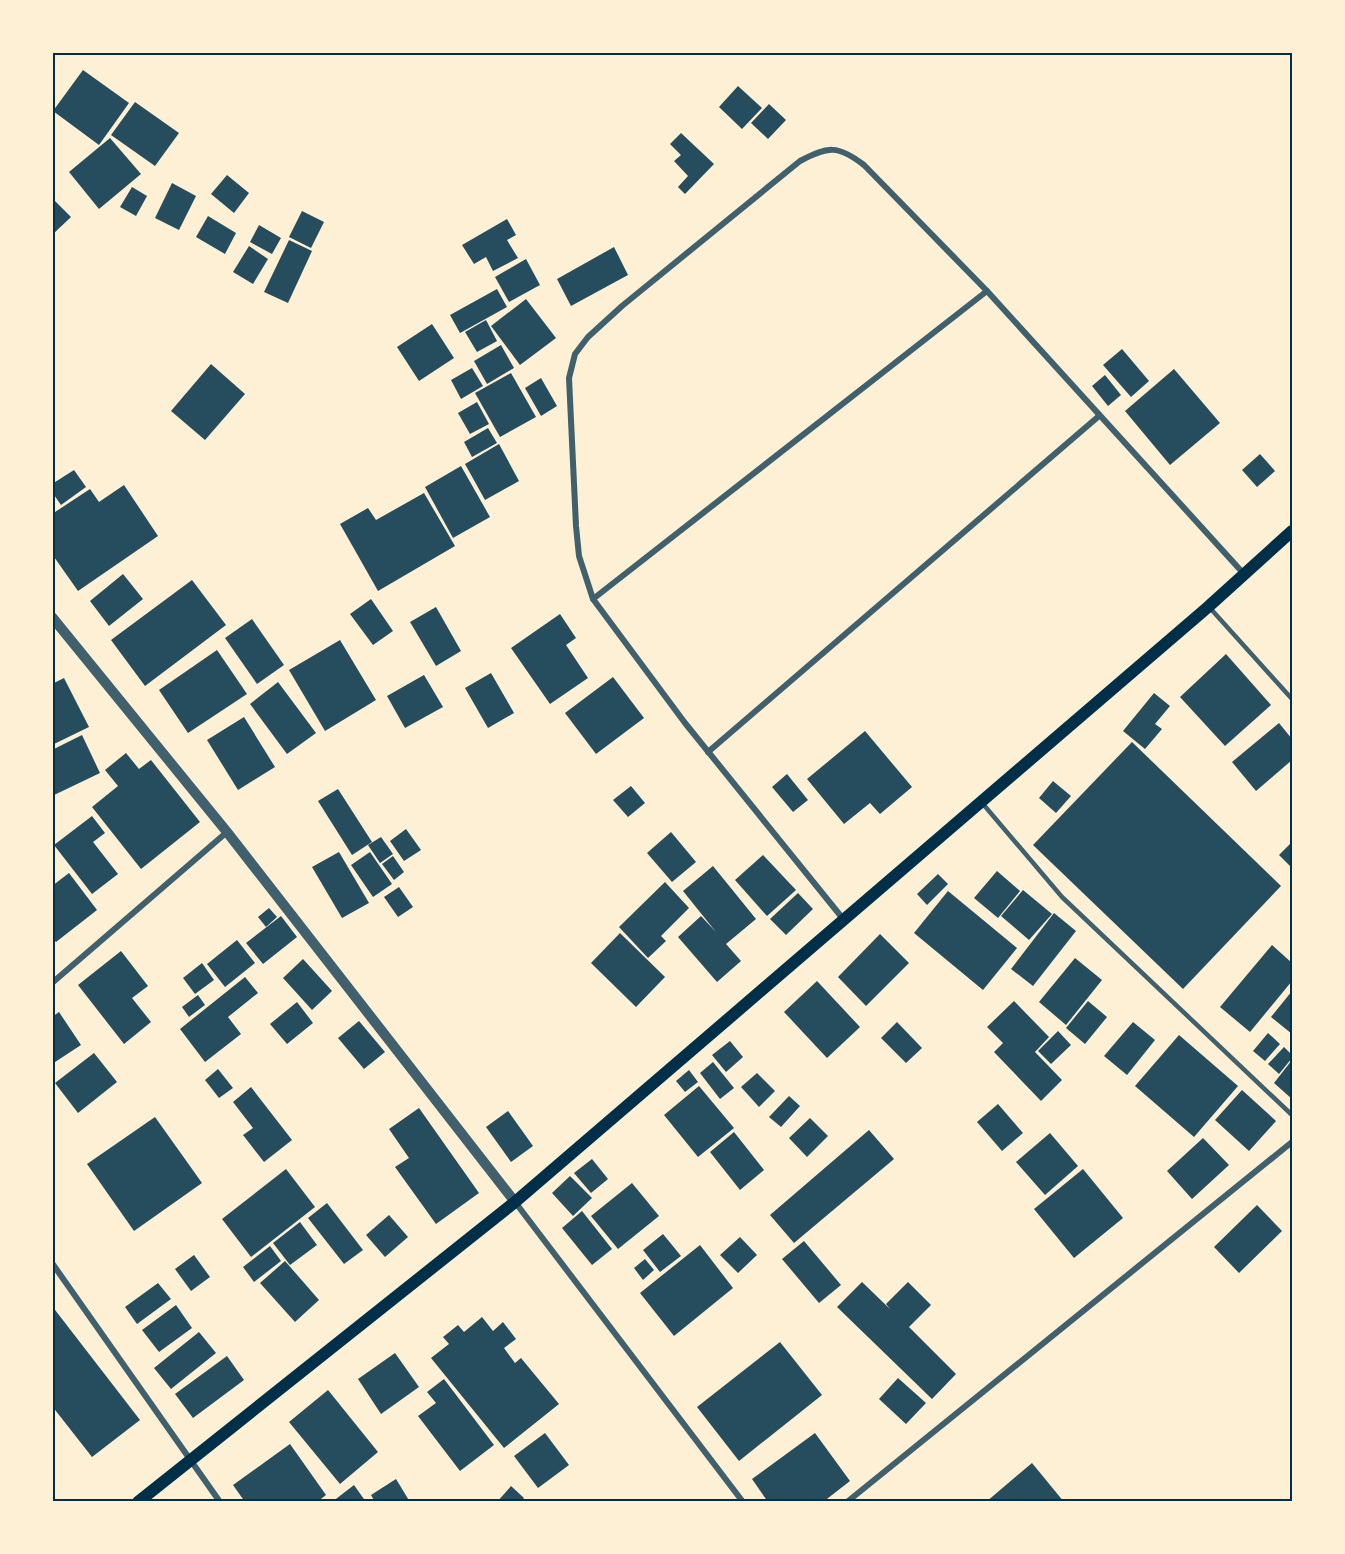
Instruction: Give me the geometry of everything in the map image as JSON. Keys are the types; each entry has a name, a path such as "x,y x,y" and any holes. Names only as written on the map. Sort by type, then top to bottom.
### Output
{"main road":[{"path":"138,1502 515,1202 1208,607 1293,531"}],"street":[{"path":"843,920 708,752 593,599 579,556 568,378 575,354 588,337 622,306 800,161 825,149 846,152 864,165 987,291 1244,574"},
{"path":"593,599 987,291"},
{"path":"708,752 1099,416"},
{"path":"52,617 227,832 515,1202 743,1502"},
{"path":"52,983 227,832"},
{"path":"847,1502 1293,1142"},
{"path":"52,1263 220,1502"}],"lane":[{"path":"1208,607 1293,699"},
{"path":"981,802 1062,897 1293,1114"}],"building":[{"path":"83,70 129,103 99,145 53,111"},
{"path":"738,86 762,108 742,129 719,107"},
{"path":"135,102 179,133 155,166 111,135"},
{"path":"769,104 786,120 768,139 751,123"},
{"path":"681,133 714,164 685,194 678,187 688,176 674,161 681,155 670,144"},
{"path":"110,138 141,174 99,209 69,172"},
{"path":"227,175 249,193 234,213 211,194"},
{"path":"172,183 196,196 179,230 155,218"},
{"path":"132,187 147,196 136,216 120,207"},
{"path":"52,198 71,217 52,235"},
{"path":"302,211 324,222 311,248 289,237"},
{"path":"208,216 236,233 225,254 196,237"},
{"path":"507,219 516,235 507,240 518,258 493,271 486,257 474,264 462,245"},
{"path":"259,225 281,238 272,254 250,242"},
{"path":"289,240 312,251 288,303 264,292"},
{"path":"249,246 268,259 253,284 233,272"},
{"path":"614,247 628,275 571,306 557,279"},
{"path":"526,259 540,285 509,302 495,277"},
{"path":"497,289 507,307 460,333 450,315"},
{"path":"526,299 556,338 520,365 491,326"},
{"path":"486,320 497,341 477,352 465,332"},
{"path":"432,324 454,358 419,381 397,347"},
{"path":"501,345 514,368 487,384 474,361"},
{"path":"1122,349 1149,381 1131,397 1103,365"},
{"path":"211,364 245,394 205,440 171,411"},
{"path":"472,368 483,386 461,399 451,380"},
{"path":"1174,369 1220,423 1170,465 1125,411"},
{"path":"511,373 536,417 500,437 475,393"},
{"path":"1105,375 1121,395 1108,406 1092,386"},
{"path":"541,378 557,406 541,416 525,388"},
{"path":"477,402 489,424 470,434 458,413"},
{"path":"488,428 497,443 472,457 464,442"},
{"path":"499,444 519,481 485,500 465,464"},
{"path":"1260,454 1275,471 1257,487 1242,470"},
{"path":"461,466 490,517 453,538 425,487"},
{"path":"74,470 86,487 61,505 52,492 52,484"},
{"path":"124,485 158,536 78,591 52,554 52,514 90,489 99,502"},
{"path":"424,493 455,546 378,591 340,524 368,508 376,520"},
{"path":"123,574 143,599 109,626 90,601"},
{"path":"192,580 226,625 145,686 111,640"},
{"path":"371,599 393,631 373,645 350,614"},
{"path":"436,607 461,651 436,666 410,622"},
{"path":"560,614 576,638 566,645 588,678 550,704 511,648"},
{"path":"252,619 284,665 257,684 225,638"},
{"path":"340,640 376,700 325,731 289,670"},
{"path":"217,650 247,694 188,733 159,690"},
{"path":"1226,654 1271,705 1225,746 1180,697"},
{"path":"491,673 514,713 488,728 465,688"},
{"path":"424,675 443,707 405,728 387,696"},
{"path":"613,677 644,718 596,754 565,713"},
{"path":"64,678 89,727 52,745 52,684"},
{"path":"278,682 316,733 287,754 250,704"},
{"path":"1154,693 1170,706 1155,724 1162,729 1145,749 1123,731"},
{"path":"244,717 275,767 238,790 207,740"},
{"path":"1279,723 1292,739 1292,760 1256,791 1232,762"},
{"path":"865,731 912,787 880,814 870,803 844,824 807,779"},
{"path":"82,735 100,773 52,796 52,750"},
{"path":"1132,742 1281,886 1183,989 1033,845"},
{"path":"126,753 139,769 151,760 200,822 141,869 92,807 118,786 105,770"},
{"path":"787,774 808,800 793,812 772,787"},
{"path":"1053,781 1071,796 1056,813 1039,798"},
{"path":"631,786 645,803 628,817 613,800"},
{"path":"338,789 372,842 352,855 318,801"},
{"path":"92,816 105,833 93,842 118,874 92,894 54,845"},
{"path":"406,829 421,850 404,861 390,841"},
{"path":"671,832 696,862 672,882 647,853"},
{"path":"381,837 393,854 380,863 368,845"},
{"path":"1292,842 1292,868 1279,855"},
{"path":"339,852 369,903 342,918 312,867"},
{"path":"370,852 392,884 373,897 351,865"},
{"path":"763,855 796,890 767,916 735,880"},
{"path":"393,856 404,872 394,880 382,864"},
{"path":"713,866 756,919 726,944 741,961 717,982 678,937 701,916 716,932 683,891"},
{"path":"997,871 1020,891 998,918 974,898"},
{"path":"69,873 97,910 56,942 52,938 52,886"},
{"path":"938,874 948,884 927,905 917,894"},
{"path":"665,882 689,908 661,936 666,941 648,958 619,927"},
{"path":"399,887 413,907 398,917 384,897"},
{"path":"1023,890 1052,914 1029,940 1001,916"},
{"path":"948,891 1017,948 983,990 914,933"},
{"path":"798,893 813,909 786,935 770,919"},
{"path":"269,908 277,917 266,927 258,917"},
{"path":"1054,913 1076,931 1033,986 1011,969"},
{"path":"281,916 297,937 263,964 246,943"},
{"path":"620,933 665,977 636,1007 591,963"},
{"path":"880,934 909,963 866,1006 838,977"},
{"path":"237,940 255,963 225,987 207,964"},
{"path":"1272,945 1292,963 1292,981 1250,1032 1220,1007"},
{"path":"121,951 148,986 132,998 151,1022 124,1044 78,985"},
{"path":"1075,958 1102,980 1066,1025 1039,1002"},
{"path":"303,959 332,991 312,1010 283,978"},
{"path":"202,963 214,980 195,994 183,978"},
{"path":"245,977 258,993 228,1017 241,1034 205,1062 180,1029"},
{"path":"817,981 860,1027 827,1058 784,1012"},
{"path":"1292,991 1292,1034 1271,1017"},
{"path":"198,995 205,1005 189,1017 182,1007"},
{"path":"1014,1001 1049,1037 1035,1052 1062,1080 1041,1101 994,1052 1003,1043 987,1027"},
{"path":"1088,1001 1107,1017 1085,1044 1066,1028"},
{"path":"297,1002 313,1023 287,1044 270,1024"},
{"path":"59,1012 81,1045 52,1064 52,1017"},
{"path":"359,1021 385,1052 364,1069 338,1038"},
{"path":"897,1022 922,1048 906,1063 881,1038"},
{"path":"1133,1022 1155,1040 1127,1075 1104,1056"},
{"path":"1058,1031 1071,1045 1051,1064 1038,1051"},
{"path":"1268,1033 1280,1044 1265,1061 1253,1051"},
{"path":"1179,1035 1238,1086 1194,1137 1135,1086"},
{"path":"730,1041 743,1057 726,1072 712,1055"},
{"path":"1284,1047 1292,1058 1279,1074 1268,1064"},
{"path":"94,1053 117,1082 78,1113 55,1083"},
{"path":"1292,1060 1292,1099 1274,1083"},
{"path":"713,1062 734,1088 720,1099 700,1073"},
{"path":"218,1069 233,1088 219,1098 205,1080"},
{"path":"689,1070 698,1082 685,1092 676,1081"},
{"path":"757,1073 775,1091 759,1107 741,1087"},
{"path":"699,1086 734,1128 698,1157 664,1115"},
{"path":"251,1087 292,1140 264,1162 243,1135 253,1128 233,1102"},
{"path":"1242,1090 1276,1121 1249,1151 1215,1120"},
{"path":"789,1096 800,1106 781,1127 769,1117"},
{"path":"998,1104 1023,1133 1002,1151 977,1122"},
{"path":"419,1108 479,1193 436,1224 395,1167 409,1158 389,1129"},
{"path":"508,1111 533,1146 511,1162 486,1127"},
{"path":"155,1117 202,1183 134,1231 87,1164"},
{"path":"810,1118 828,1136 807,1157 789,1138"},
{"path":"869,1130 894,1159 794,1243 770,1215"},
{"path":"734,1132 764,1170 740,1190 710,1152"},
{"path":"1050,1133 1078,1166 1045,1195 1016,1162"},
{"path":"1203,1138 1229,1165 1192,1199 1167,1171"},
{"path":"592,1159 608,1179 591,1193 574,1173"},
{"path":"286,1169 315,1207 251,1257 222,1219"},
{"path":"1083,1169 1123,1218 1074,1258 1034,1209"},
{"path":"570,1176 592,1198 573,1216 552,1193"},
{"path":"632,1183 659,1216 618,1249 591,1216"},
{"path":"327,1203 363,1250 344,1264 308,1218"},
{"path":"1257,1205 1282,1231 1239,1273 1214,1247"},
{"path":"582,1211 612,1249 592,1265 562,1228"},
{"path":"389,1215 408,1237 385,1257 366,1235"},
{"path":"300,1222 317,1245 290,1265 273,1243"},
{"path":"663,1234 681,1256 660,1272 643,1250"},
{"path":"740,1237 757,1255 738,1273 720,1255"},
{"path":"804,1241 841,1285 819,1303 782,1259"},
{"path":"700,1245 733,1288 674,1336 640,1293"},
{"path":"270,1246 281,1261 254,1282 243,1267"},
{"path":"194,1255 210,1277 191,1291 175,1269"},
{"path":"645,1259 654,1270 643,1280 634,1268"},
{"path":"285,1261 319,1300 295,1322 260,1283"},
{"path":"862,1282 890,1309 886,1304 908,1282 931,1305 909,1327 956,1374 932,1399 837,1307"},
{"path":"158,1283 171,1299 137,1324 125,1307"},
{"path":"176,1305 192,1328 159,1352 142,1330"},
{"path":"52,1306 140,1420 92,1457 52,1406"},
{"path":"482,1317 493,1331 503,1322 516,1339 504,1348 515,1363 521,1358 559,1404 504,1448 431,1358 449,1344 443,1337 458,1325 464,1332"},
{"path":"199,1332 216,1353 171,1389 154,1368"},
{"path":"780,1342 822,1395 739,1461 697,1407"},
{"path":"395,1353 419,1387 381,1414 358,1379"},
{"path":"227,1356 244,1380 193,1418 175,1394"},
{"path":"898,1378 926,1403 906,1424 879,1399"},
{"path":"444,1379 494,1445 460,1471 418,1416 436,1403 427,1392"},
{"path":"328,1390 378,1452 340,1484 289,1422"},
{"path":"545,1433 569,1465 538,1488 514,1456"},
{"path":"815,1433 850,1481 823,1502 768,1502 752,1479"},
{"path":"290,1444 326,1495 317,1502 245,1502 233,1485"},
{"path":"1032,1463 1064,1502 986,1502"},
{"path":"396,1479 410,1502 375,1502 371,1495"},
{"path":"354,1485 366,1502 332,1502"},
{"path":"511,1486 524,1498 520,1502 497,1502"}]}
